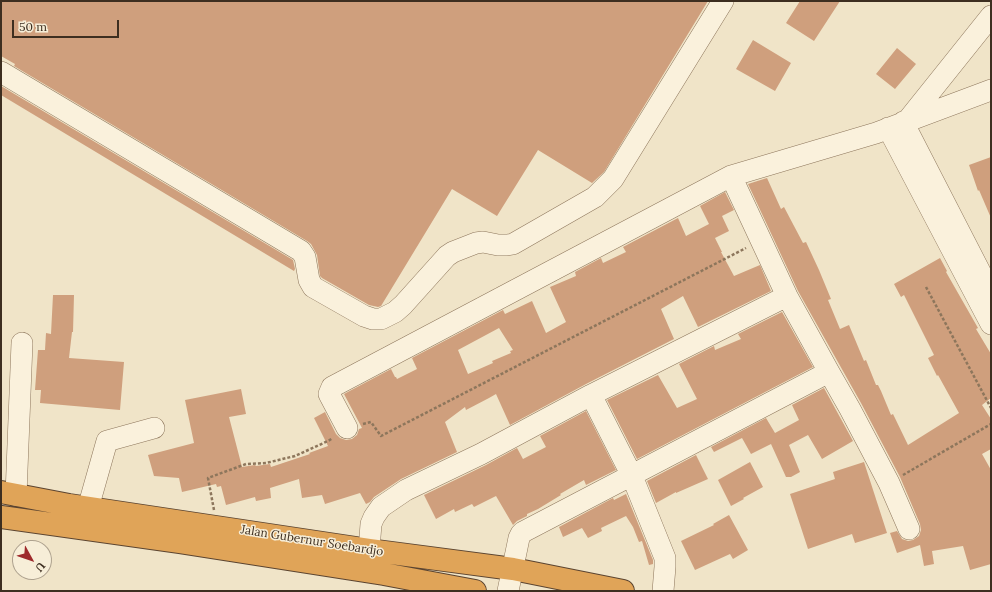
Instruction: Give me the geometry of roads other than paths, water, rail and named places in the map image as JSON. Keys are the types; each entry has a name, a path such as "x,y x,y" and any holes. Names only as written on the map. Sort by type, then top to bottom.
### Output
{"highway":[{"name":"Jalan Gubernur Soebardjo","path":"8,494 88,508 369,550 513,569 623,591"},
{"name":"Jalan Gubernur Soebardjo","path":"1,517 384,574 471,591"}],"street":[{"path":"1,72 301,251 305,257 309,280 313,286 364,316 373,319 381,319 403,305 447,256 453,252 476,243 483,242 514,244 595,197 613,179 723,1"},
{"path":"899,124 991,16"},
{"path":"347,428 329,394 332,387 732,176 876,132 991,90"},
{"path":"899,124 991,293"},
{"path":"899,124 991,324"},
{"path":"732,176 787,296 889,483 909,529"},
{"path":"369,550 371,524 374,517 381,507 406,490 481,454 591,395 787,296"},
{"path":"8,494 22,343"},
{"path":"508,591 521,534 829,372"},
{"path":"591,395 632,476 665,558 663,591"},
{"path":"88,508 107,441 154,428"}]}
